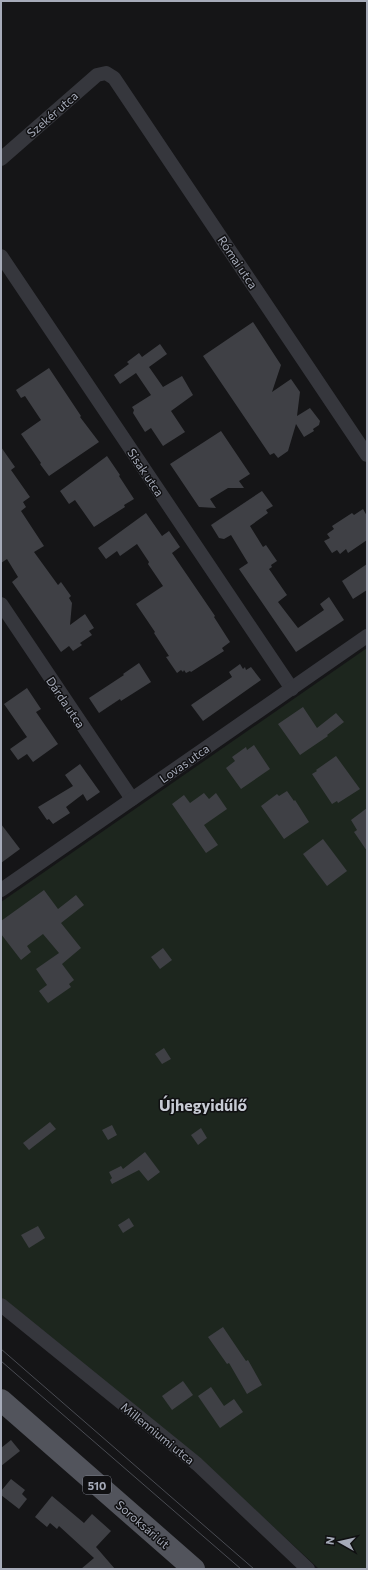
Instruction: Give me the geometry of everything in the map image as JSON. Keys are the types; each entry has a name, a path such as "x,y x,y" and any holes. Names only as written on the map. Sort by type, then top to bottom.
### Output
{"main road":[{"name":"Soroksári út","path":"1,1400 194,1569"}],"street":[{"name":"Szekér utca","path":"1,159 97,75 106,73"},
{"name":"Római utca","path":"106,73 114,78 367,455"},
{"name":"Sisak utca","path":"1,256 292,689"},
{"name":"Dárda utca","path":"1,604 132,799"},
{"name":"Lovas utca","path":"1,890 367,636"},
{"name":"Millenniumi utca","path":"1,1305 197,1464 308,1569"}],"shaded area":[{"path":"367,648 367,1569 319,1569 212,1470 1,1297 1,902"}],"building":[{"path":"253,322 281,365 272,392 291,379 300,392 297,416 310,408 320,421 319,425 313,429 314,431 304,437 296,424 288,451 278,458 274,453 270,455 203,356"},
{"path":"160,344 167,354 149,367 163,387 182,376 193,395 171,411 185,432 163,446 151,428 145,432 133,413 134,410 132,407 151,395 136,373 120,384 114,375 129,364 127,362 139,353 142,357"},
{"path":"49,368 81,416 80,417 99,442 49,476 21,434 41,420 25,396 21,398 16,390"},
{"path":"221,431 250,474 239,481 244,488 228,488 210,499 216,508 199,507 170,464"},
{"path":"1,447 15,467 11,470 30,497 23,502 26,507 21,511 44,546 34,552 58,585 61,582 71,596 69,598 72,603 70,625 85,614 94,628 89,631 92,635 80,643 82,645 73,651 69,646 61,652 12,582 18,577 7,559 1,563"},
{"path":"107,456 134,499 124,505 125,507 94,527 75,500 69,504 60,491"},
{"path":"262,491 273,506 266,510 268,513 250,526 263,547 266,545 277,561 271,565 272,567 269,569 287,595 278,602 298,628 324,610 320,604 329,597 344,620 296,652 239,569 248,563 231,535 224,539 219,538 211,525"},
{"path":"363,509 367,516 367,540 348,553 346,549 340,554 337,550 332,553 324,541 330,538 327,534 334,529 332,526 352,513 354,515"},
{"path":"146,513 162,536 169,531 180,547 172,553 215,616 214,617 230,642 222,648 224,651 191,672 186,673 184,670 183,672 181,670 177,673 166,657 169,656 154,633 155,632 136,604 163,586 137,544 120,556 117,551 106,559 98,548"},
{"path":"367,564 367,590 353,599 342,581"},
{"path":"139,663 151,682 121,701 120,699 99,713 89,698 124,675 123,674"},
{"path":"240,664 243,669 245,667 246,670 251,667 261,680 203,721 191,705 232,677 229,672"},
{"path":"27,688 41,709 36,712 58,744 33,762 27,754 18,760 10,749 27,737 4,704"},
{"path":"303,707 317,728 336,713 344,722 327,735 328,736 300,755 278,724"},
{"path":"254,745 270,769 241,789 226,768 235,761 232,757 246,747 247,750"},
{"path":"336,756 360,789 338,803 337,801 332,804 312,774"},
{"path":"80,764 100,792 87,801 83,794 66,807 70,813 53,824 49,819 47,820 38,807 73,786 65,775"},
{"path":"287,791 294,801 295,800 309,822 284,839 261,806 277,794 279,796"},
{"path":"204,793 209,799 216,793 227,809 204,825 218,845 206,853 172,804 184,795 190,803"},
{"path":"367,808 367,851 354,832 357,830 351,820"},
{"path":"1,824 20,849 1,863"},
{"path":"323,839 347,871 327,886 303,854"},
{"path":"44,890 58,909 76,895 84,905 61,923 81,948 62,964 74,980 69,984 71,987 48,1003 39,991 47,985 36,969 59,953 43,934 27,946 31,952 21,960 1,934 1,921"},
{"path":"163,948 172,960 160,969 151,957"},
{"path":"164,1048 171,1059 162,1064 155,1054"},
{"path":"50,1122 56,1129 29,1150 23,1143"},
{"path":"112,1125 117,1135 108,1140 102,1130"},
{"path":"201,1128 207,1138 198,1145 191,1135"},
{"path":"145,1152 160,1172 148,1181 139,1170 112,1184 110,1180 112,1178 109,1172 121,1166 123,1169"},
{"path":"129,1218 134,1226 123,1233 118,1225"},
{"path":"38,1226 45,1238 29,1248 21,1235"},
{"path":"223,1327 246,1361 248,1360 262,1385 247,1394 229,1363 227,1364 208,1337"},
{"path":"183,1381 193,1395 172,1410 162,1396"},
{"path":"211,1387 224,1406 234,1399 243,1412 220,1428 198,1396"},
{"path":"11,1440 20,1451 1,1466 1,1448"},
{"path":"11,1479 25,1490 22,1494 27,1499 19,1509 1,1495 1,1491"},
{"path":"52,1496 84,1523 92,1514 111,1531 96,1547 115,1569 81,1569 94,1558 59,1526 57,1529 50,1523 47,1527 35,1517"}],"tram line":[{"path":"1,1349 254,1569"},
{"path":"1,1361 241,1569"}],"district":[{"name":"Újhegyidűlő","path":"203,1104"}]}
